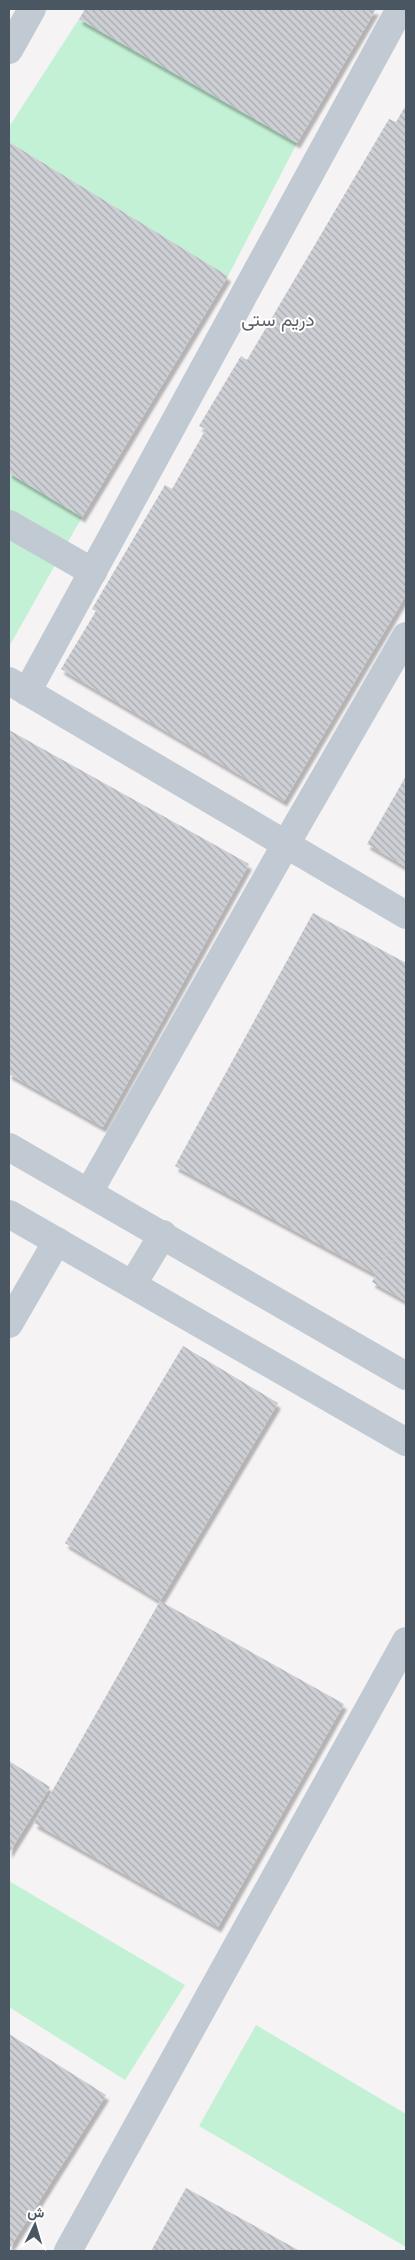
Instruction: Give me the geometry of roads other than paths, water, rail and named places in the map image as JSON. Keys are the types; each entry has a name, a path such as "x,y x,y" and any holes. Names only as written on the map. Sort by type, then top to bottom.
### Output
{"street":[{"path":"9,50 32,9"},
{"path":"400,9 93,572 18,687 406,915"},
{"path":"9,524 93,572"},
{"path":"89,1192 406,636"},
{"path":"9,1147 406,1376"},
{"path":"9,1214 406,1442"},
{"path":"133,1284 162,1234"},
{"path":"9,1324 57,1241"},
{"path":"68,2251 406,1641"}],"district":[{"name":"دریم ستی","path":"278,319"}]}
